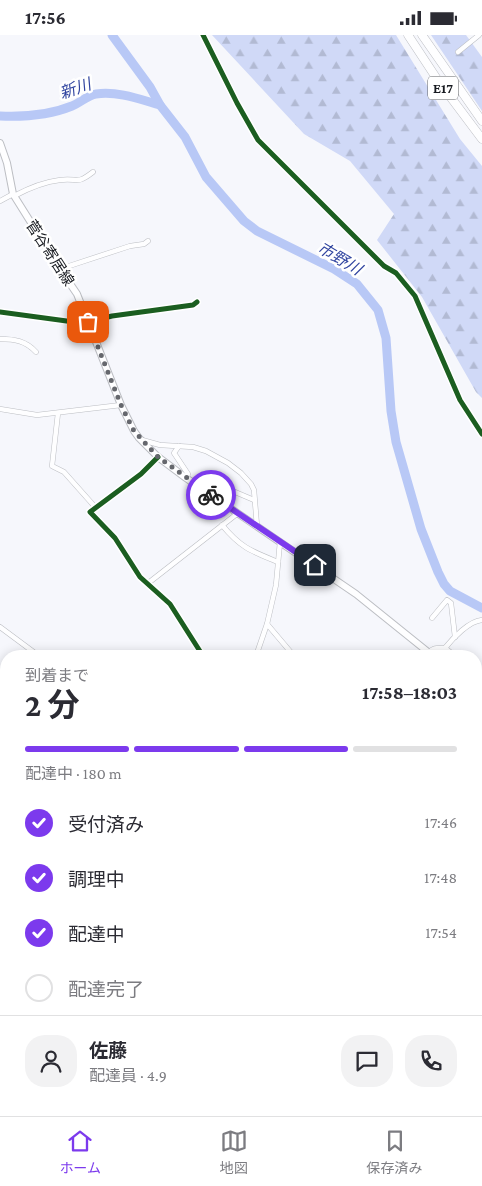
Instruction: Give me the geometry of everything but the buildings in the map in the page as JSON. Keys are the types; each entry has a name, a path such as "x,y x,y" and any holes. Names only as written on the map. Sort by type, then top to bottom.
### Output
{"highway":[{"name":"E17","path":"408,35 437,79 482,139"},
{"name":"E17","path":"422,35 482,121"}],"main road":[{"name":"菅谷寄居線","path":"0,143 14,195 77,294 121,405 140,440 158,457 195,485 356,595 424,650"}],"street":[{"path":"203,35 258,140 384,265 396,273 415,296 460,400 482,434"},
{"path":"458,52 478,35"},
{"path":"0,201 43,183 61,179 80,181 93,172"},
{"path":"60,269 130,246 144,244 148,241"},
{"path":"0,312 74,322 88,322 112,316 192,305 197,301"},
{"path":"0,339 21,341 28,344 36,352"},
{"path":"0,409 37,415 121,405"},
{"path":"58,413 52,466 64,472 96,508"},
{"path":"140,440 160,445 206,451 228,463 241,473 254,490 258,527"},
{"path":"179,446 174,453 188,474 186,478"},
{"path":"158,457 141,474 90,511 116,538 140,577 170,604 199,650"},
{"path":"195,485 198,481 228,489 254,500"},
{"path":"147,584 238,513"},
{"path":"222,525 237,542 248,550 278,562"},
{"path":"258,650 267,625 276,585 280,542"},
{"path":"432,618 447,600 451,603 455,637"},
{"path":"445,648 472,623 482,620"},
{"path":"267,625 289,650"},
{"path":"0,627 31,650"},
{"path":"433,650 434,648 445,648 448,650"}],"green space":[{"path":"212,35 396,35 460,139 482,166 482,398 476,392 422,297 377,240 394,214 350,161 304,134"},
{"path":"431,35 466,35 482,57 482,111"}],"waterway":[{"name":"市野川","path":"112,35 150,87 160,105 185,137 206,177 244,221 257,231 334,269 357,284 378,310 386,338 391,411 396,442 421,529 444,584 450,591 482,608"},
{"name":"新川","path":"0,116 27,116 46,113 72,106 87,97 104,93 128,96 160,105"}],"cycle path":[{"path":"203,35 258,140 384,266 396,273 415,296 460,400 482,434"},
{"path":"0,312 74,322 88,322 112,316 193,305 197,302"},
{"path":"158,457 141,474 90,512 115,538 140,577 170,604 199,650"}],"way so far":[{"path":"88,322 121,405 134,431 158,457 211,495"}],"route":[{"path":"211,495 315,565"}]}
